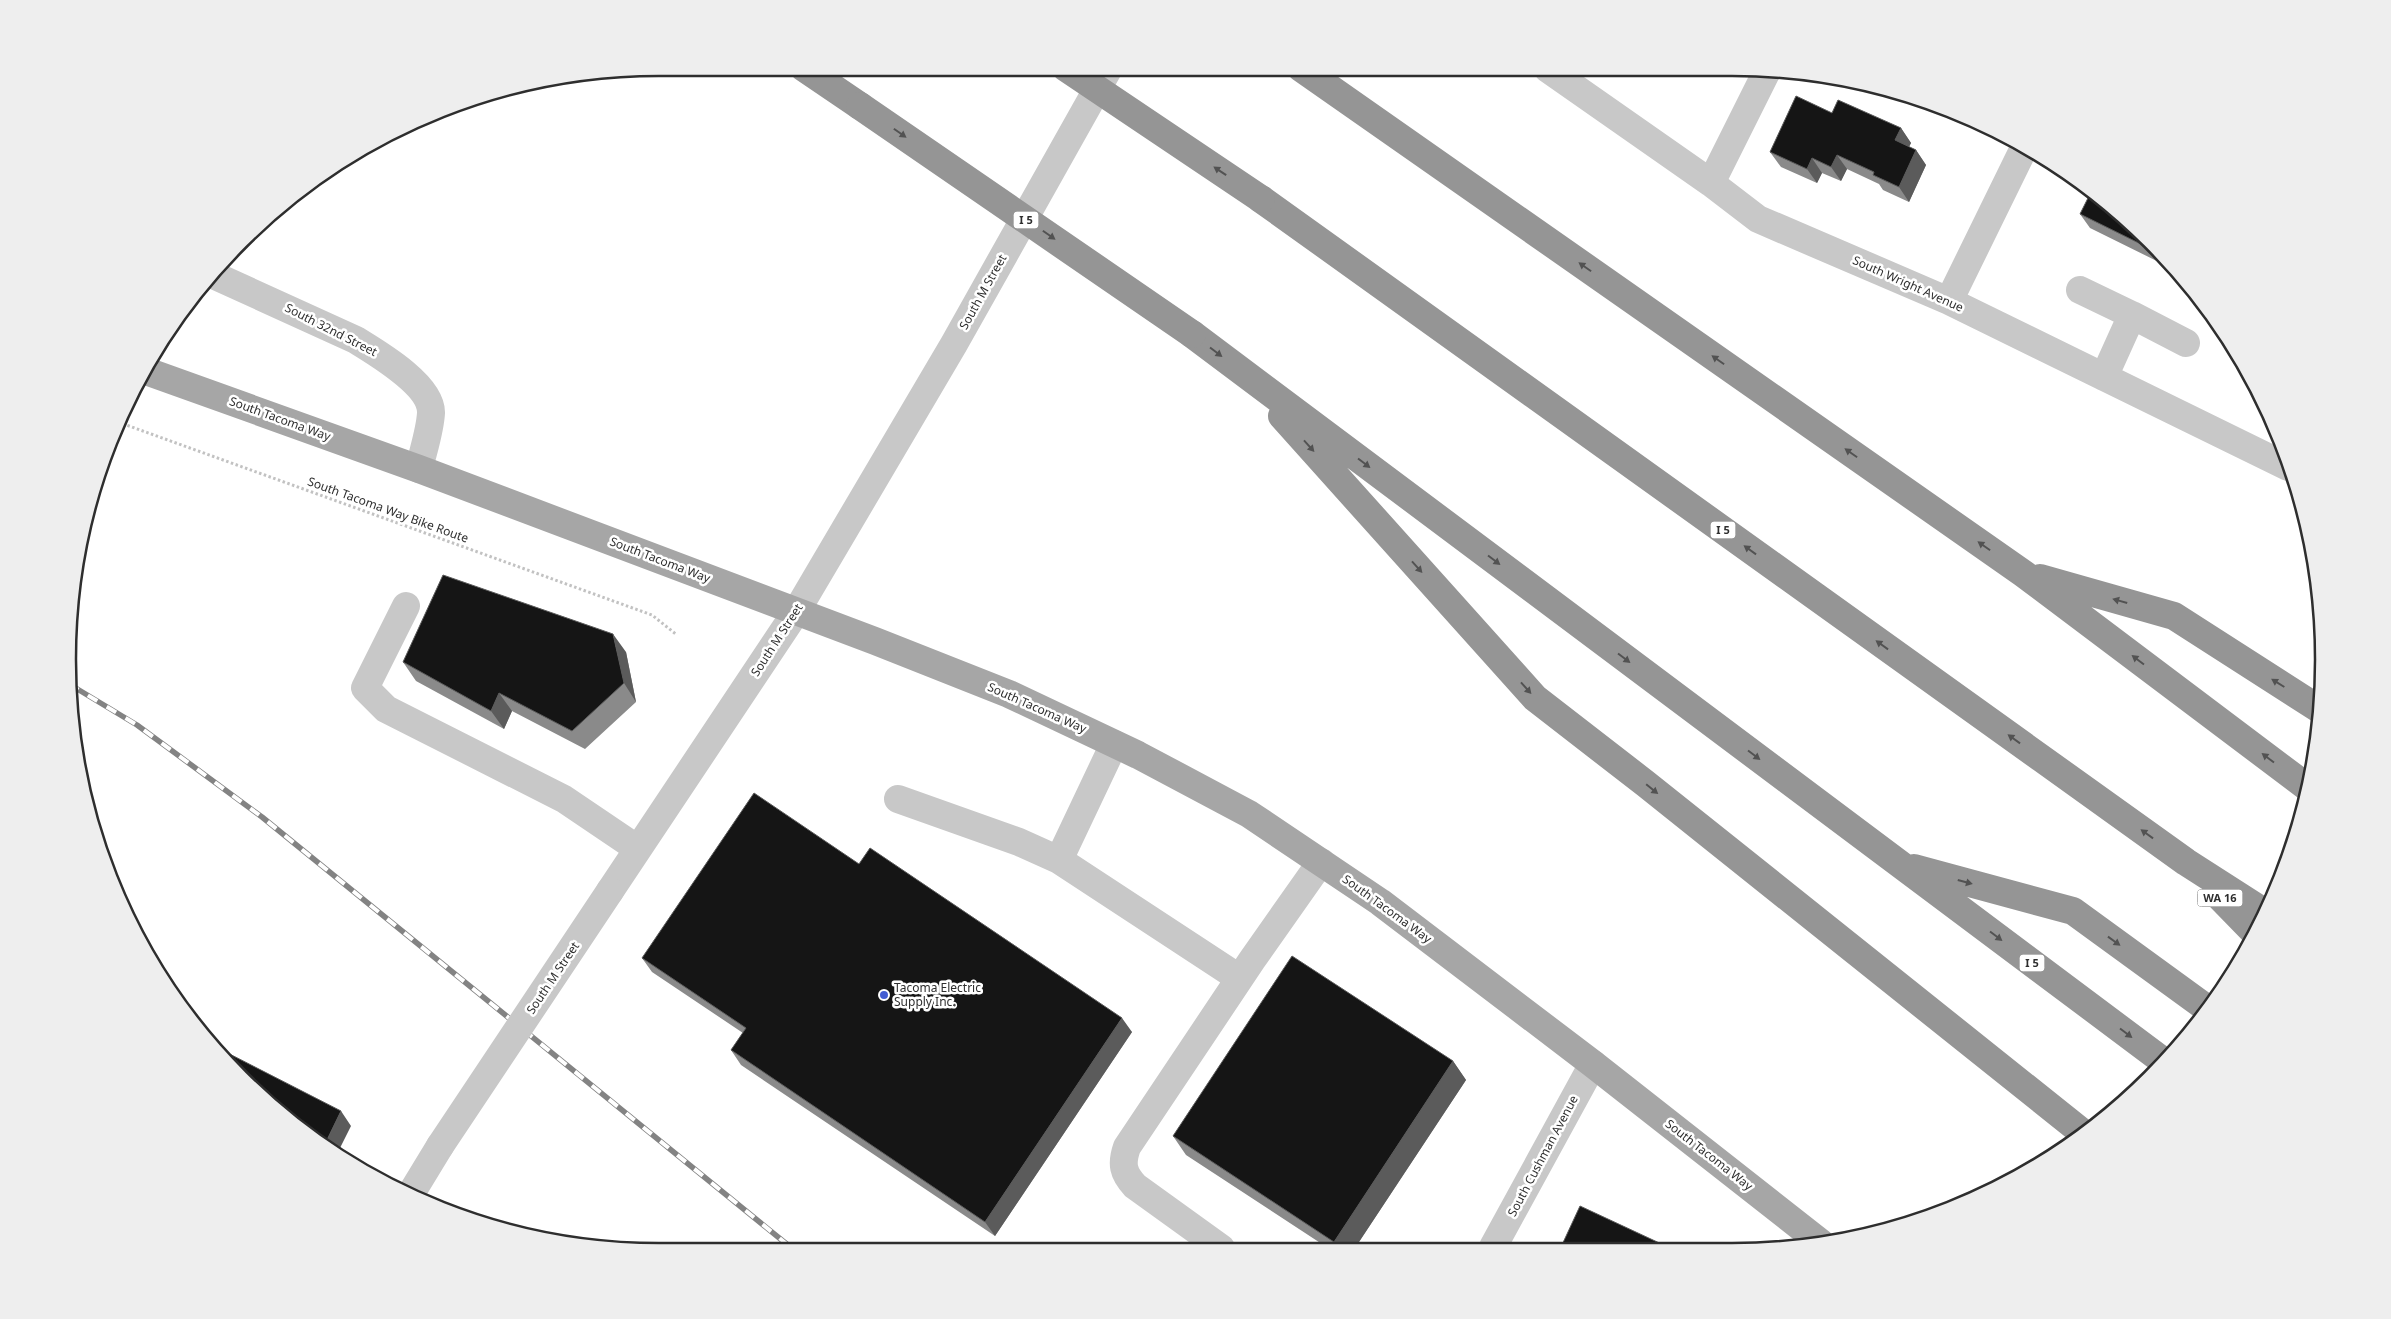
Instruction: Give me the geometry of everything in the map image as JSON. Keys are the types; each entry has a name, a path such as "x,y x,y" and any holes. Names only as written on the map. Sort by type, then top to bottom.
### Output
{"highway":[{"name":"I 5","path":"816,76 1192,334 2158,1057"},
{"name":"I 5","path":"1078,76 1260,198 2186,862 2259,909"},
{"path":"1312,76 2024,574 2302,783"},
{"path":"1241,371 1535,698 2076,1130"},
{"path":"2024,574 2174,616 2313,705"},
{"name":"WA 16","path":"2186,862 2249,928"},
{"path":"1901,864 2073,911 2201,1004"}],"main road":[{"name":"South Tacoma Way","path":"151,373 418,469 1009,694 1114,744 1249,814 1380,902 1593,1064 1812,1237"}],"street":[{"name":"South M Street","path":"414,1188 440,1146 796,612 954,344 1105,76"},
{"name":"South Wright Avenue","path":"1559,76 1711,183 1758,219 1949,301 2280,462"},
{"path":"1711,183 1764,77"},
{"path":"1949,301 2021,153"},
{"name":"South 32nd Street","path":"219,278 356,340 376,352 416,385 424,393 431,412 418,469"},
{"path":"2080,290 2186,343"},
{"path":"2104,377 2132,315"},
{"path":"406,606 365,688 386,709 564,799 638,849"},
{"path":"1059,860 1114,744"},
{"path":"898,799 1019,842 1059,860 1239,978"},
{"path":"1214,1243 1135,1186 1125,1175 1122,1161 1127,1147 1239,978 1320,862"},
{"name":"South Cushman Avenue","path":"1496,1243 1593,1064"}],"path":[{"name":"South Tacoma Way Bike Route","path":"126,425 652,615 676,635"}],"building":[{"path":"1796,96 1832,113 1838,100 1901,128 1895,140 1916,150 1899,187 1873,175 1874,172 1837,155 1831,167 1812,158 1807,169 1770,152"},
{"path":"2088,198 2141,244 2080,214"},
{"path":"443,575 613,634 624,683 572,731 499,693 491,711 403,662"},
{"path":"754,793 859,864 870,848 1122,1018 985,1222 731,1050 746,1028 642,958"},
{"path":"1292,956 1453,1061 1334,1242 1173,1136"},
{"path":"231,1055 341,1111 328,1139 275,1098"},
{"path":"1580,1206 1659,1243 1563,1243"}],"railway":[{"path":"77,689 137,725 262,817 785,1243"}],"place":[{"name":"Tacoma Electric Supply Inc.","path":"884,995"}]}
